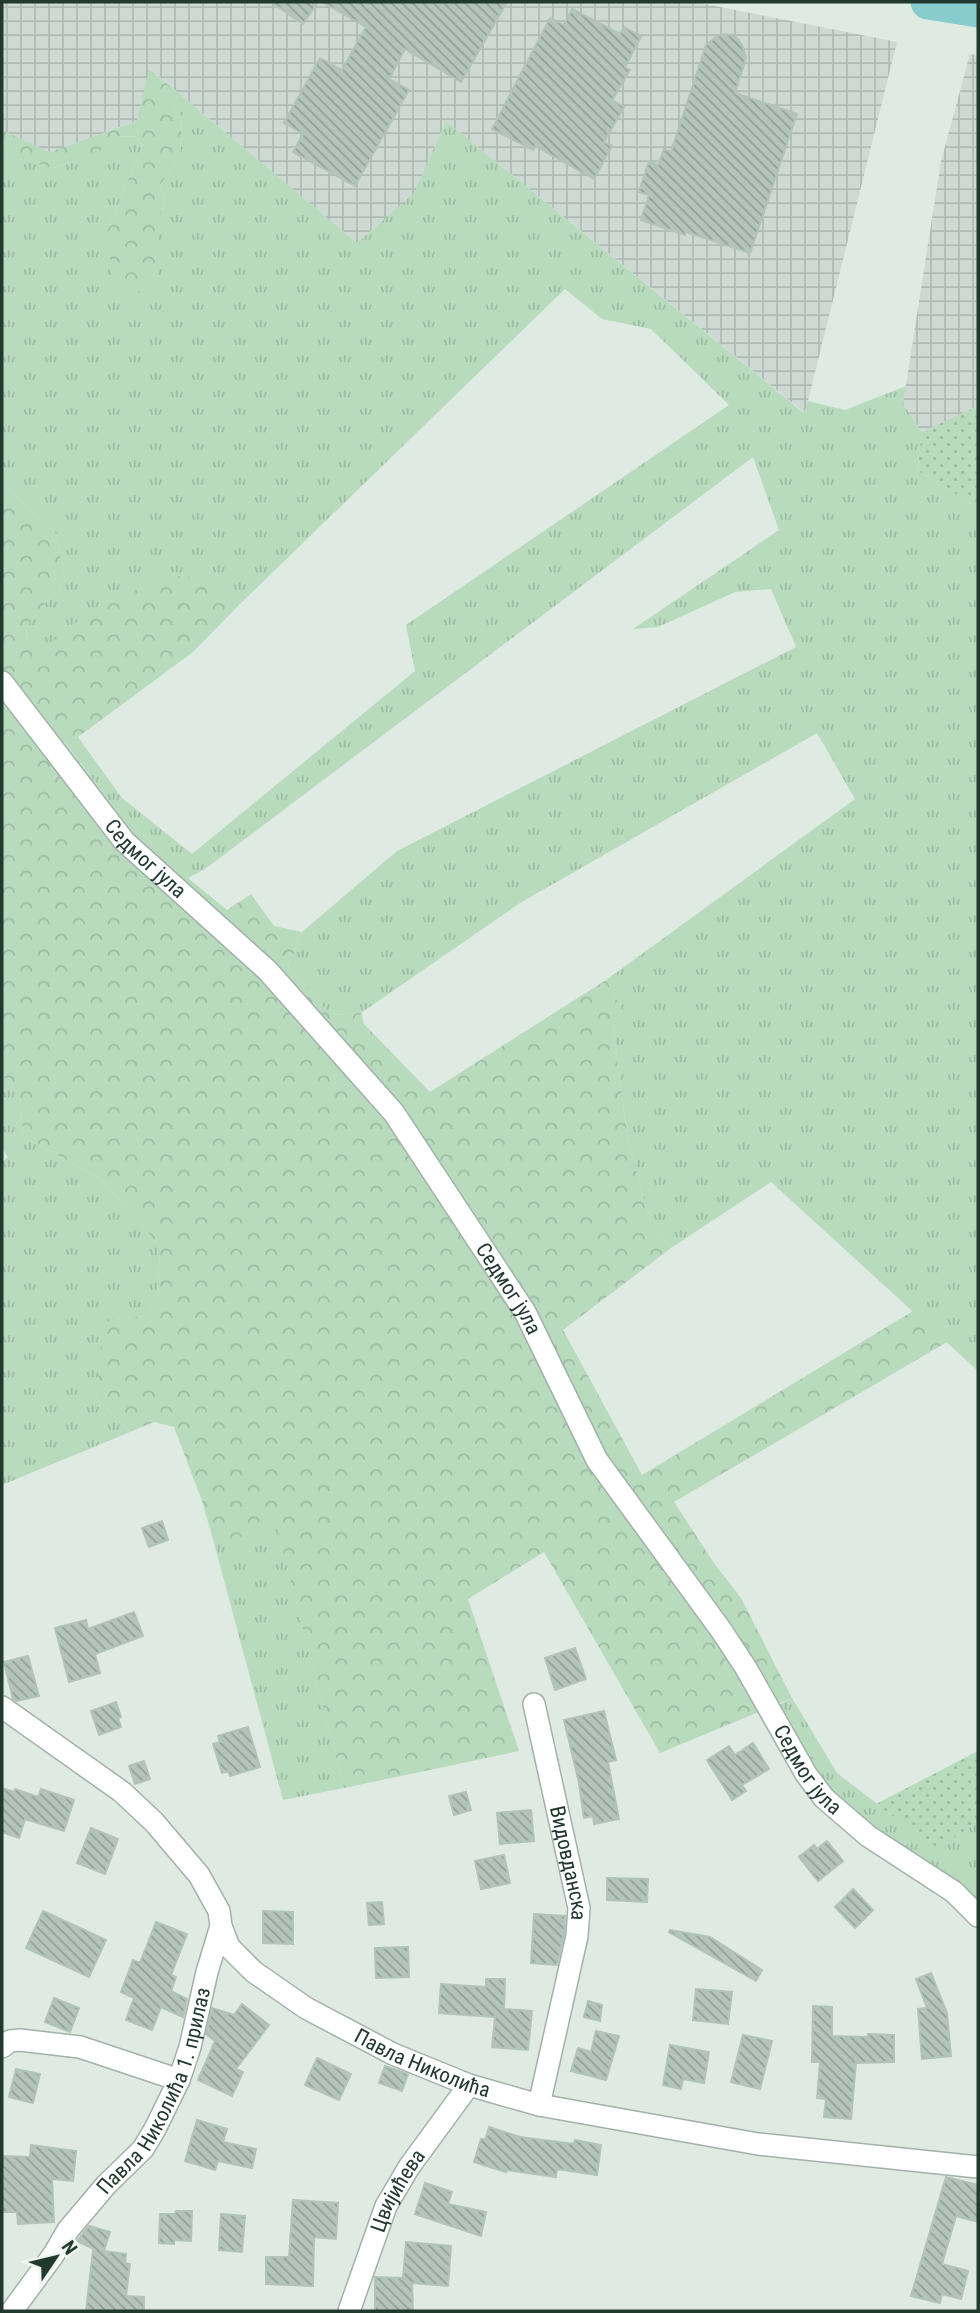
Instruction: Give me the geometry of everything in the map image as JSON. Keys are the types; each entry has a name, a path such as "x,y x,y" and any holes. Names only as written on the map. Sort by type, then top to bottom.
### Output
{"street":[{"name":"Седмог јула","path":"2,682 124,841 267,970 394,1113 525,1312 597,1460 721,1630 806,1773 824,1798 868,1836 954,1892 978,1916"},
{"name":"Видовданска","path":"534,1704 579,1908 577,1936 539,2105"},
{"name":"Павла Николића","path":"2,1707 122,1791 154,1822 199,1875 219,1911 229,1947 254,1972 287,1996 393,2054 469,2085 539,2105 758,2144 978,2167"},
{"name":"Павла Николића 1. прилаз","path":"12,2311 75,2221 106,2185 144,2149 179,2080 190,2048 207,1972 221,1926"},
{"path":"2,2047 10,2041 20,2040 80,2047 179,2080"},
{"name":"Цвијићева","path":"349,2311 386,2206 409,2167 469,2085"}],"shaded area":[{"path":"2,2 695,2 897,42 805,413 446,121 414,194 357,243 150,69 137,121 50,152 2,130"},
{"path":"970,54 978,55 978,406 922,432 903,404 941,161"}],"green space":[{"path":"149,69 170,86 170,100 182,117 180,156 160,185 165,200 159,220 158,274 141,291 129,293 114,279 105,236 142,147 138,137 116,136 97,154 53,168 2,155 2,130 50,152 137,121"},
{"path":"170,86 357,243 414,193 446,121 804,413 808,401 845,410 906,386 903,404 922,432 917,470 978,508 978,1371 771,1182 671,1248 650,1223 627,1134 613,1026 622,1010 606,980 855,799 817,733 520,903 361,1013 330,1015 288,967 302,932 397,851 796,647 771,589 735,592 658,627 633,629 779,530 753,457 205,869 188,878 114,807 64,741 78,737 122,798 192,854 415,671 406,625 729,405 651,329 602,319 565,289 241,603 214,578 91,610 38,655 26,645 27,626 65,579 56,534 2,483 2,155 54,168 96,154 116,136 138,137 142,147 105,236 159,220 165,200 160,185 180,156 182,117 170,100"},
{"path":"978,406 978,508 917,470 922,432"},
{"path":"2,483 56,534 65,579 27,626 26,645 38,654 91,610 168,576 214,578 241,603 193,652 78,737 64,742 114,807 188,878 227,910 251,894 274,926 302,932 288,967 330,1015 361,1013 364,1024 430,1092 606,980 622,1010 613,1027 627,1134 650,1223 671,1248 563,1330 642,1475 913,1311 947,1342 674,1502 714,1563 741,1598 792,1698 660,1753 544,1552 468,1599 519,1751 344,1788 277,1528 214,1543 202,1501 174,1427 154,1422 130,1432 96,1398 102,1332 110,1319 145,1316 157,1298 160,1247 102,1180 23,1136 20,1094 2,1075"},
{"path":"2,1075 20,1094 23,1136 102,1180 160,1247 157,1298 145,1316 110,1319 96,1398 130,1432 2,1485 2,1162 8,1157 2,1148"},
{"path":"277,1527 344,1788 283,1800 214,1543"},
{"path":"792,1698 837,1773 938,1847 978,1822 978,1906 874,1828 830,1789 777,1706"},
{"path":"978,1751 978,1822 938,1848 876,1804"}],"building":[{"path":"271,2 318,2 303,24"},
{"path":"322,2 507,2 461,82 405,49 389,79 409,90 355,186 293,152 303,134 284,123 320,58 342,70 366,27"},
{"path":"572,9 620,34 624,27 641,37 625,67 630,70 612,100 624,107 604,142 612,146 594,179 535,146 533,150 492,129 550,18 564,25"},
{"path":"724,34 738,39 746,58 735,93 797,114 750,253 641,220 649,195 639,192 649,161 658,165 664,149 671,152 706,45"},
{"path":"162,1521 168,1540 149,1547 142,1528"},
{"path":"134,1612 143,1636 95,1654 100,1673 69,1682 55,1628 86,1620 88,1629"},
{"path":"575,1648 586,1679 555,1690 545,1658"},
{"path":"28,1656 39,1696 17,1701 13,1699 4,1662"},
{"path":"116,1702 121,1727 99,1735 91,1711"},
{"path":"604,1711 616,1760 608,1762 619,1819 594,1824 593,1816 584,1818 564,1720"},
{"path":"248,1727 260,1767 230,1776 228,1771 222,1773 213,1744 220,1742 218,1736"},
{"path":"753,1743 769,1769 742,1785 746,1791 732,1800 707,1760 729,1746 735,1755"},
{"path":"144,1761 150,1779 135,1784 129,1766"},
{"path":"2,1788 14,1792 15,1789 38,1797 41,1789 74,1800 64,1831 25,1819 19,1838 2,1832"},
{"path":"466,1792 471,1810 454,1815 449,1796"},
{"path":"531,1810 534,1841 500,1844 497,1813"},
{"path":"91,1828 118,1839 105,1874 77,1863"},
{"path":"827,1841 843,1861 818,1881 799,1857 814,1845 817,1849"},
{"path":"504,1855 510,1883 481,1889 475,1861"},
{"path":"607,1878 648,1879 647,1902 607,1900"},
{"path":"853,1889 873,1910 855,1928 835,1907"},
{"path":"382,1902 384,1924 369,1925 367,1903"},
{"path":"43,1911 106,1940 89,1977 26,1948"},
{"path":"263,1911 293,1912 293,1944 263,1943"},
{"path":"534,1914 565,1916 557,1965 531,1963"},
{"path":"156,1922 187,1934 171,1975 176,1977 171,1991 187,1999 183,2017 161,2007 152,2030 126,2020 134,1998 121,1992 133,1960 140,1963"},
{"path":"670,1930 710,1937 762,1970 756,1981 669,1932"},
{"path":"408,1947 409,1977 376,1978 375,1948"},
{"path":"931,1973 947,2013 951,2056 922,2059 918,2009 927,2008 916,1979"},
{"path":"486,1979 505,1979 504,2009 532,2011 528,2050 492,2047 495,2017 439,2013 441,1984 486,1987"},
{"path":"696,1989 732,1992 728,2024 693,2020"},
{"path":"54,1998 79,2008 70,2032 45,2022"},
{"path":"588,2001 602,2005 600,2021 584,2017"},
{"path":"242,2004 269,2025 236,2069 243,2072 232,2096 198,2080 215,2041 206,2034 212,2008 234,2015"},
{"path":"813,2006 832,2007 832,2036 894,2035 894,2062 856,2063 851,2119 824,2117 826,2099 817,2098 820,2062 812,2062"},
{"path":"596,2031 619,2036 606,2080 571,2071 578,2048 591,2052"},
{"path":"743,2035 772,2041 760,2089 731,2082"},
{"path":"670,2045 709,2052 704,2083 683,2079 681,2089 663,2085"},
{"path":"317,2058 351,2074 339,2100 305,2085"},
{"path":"385,2066 408,2074 402,2091 379,2083"},
{"path":"16,2069 40,2074 33,2103 9,2097"},
{"path":"197,2120 227,2129 223,2142 256,2149 252,2168 218,2161 215,2170 185,2161"},
{"path":"489,2127 520,2137 574,2144 575,2140 601,2145 597,2175 557,2169 556,2177 506,2172 474,2162 481,2139 485,2140"},
{"path":"31,2145 76,2151 73,2181 52,2179 54,2222 18,2224 17,2212 2,2212 2,2156 30,2157"},
{"path":"946,2177 978,2185 978,2222 956,2216 942,2264 968,2271 961,2299 942,2294 940,2303 911,2296"},
{"path":"425,2183 452,2192 448,2204 486,2212 481,2236 415,2214"},
{"path":"293,2200 338,2203 336,2239 314,2237 313,2286 266,2284 266,2257 289,2257"},
{"path":"176,2211 192,2211 191,2241 159,2243 160,2214 175,2214"},
{"path":"221,2214 245,2216 242,2252 219,2250"},
{"path":"89,2226 110,2232 104,2251 126,2254 125,2263 130,2264 126,2296 144,2297 144,2311 86,2311 93,2250 96,2250 77,2241"},
{"path":"406,2242 451,2246 448,2286 412,2283 413,2311 375,2311 375,2277 403,2278"}],"waterway":[{"path":"928,2 978,10"}]}
